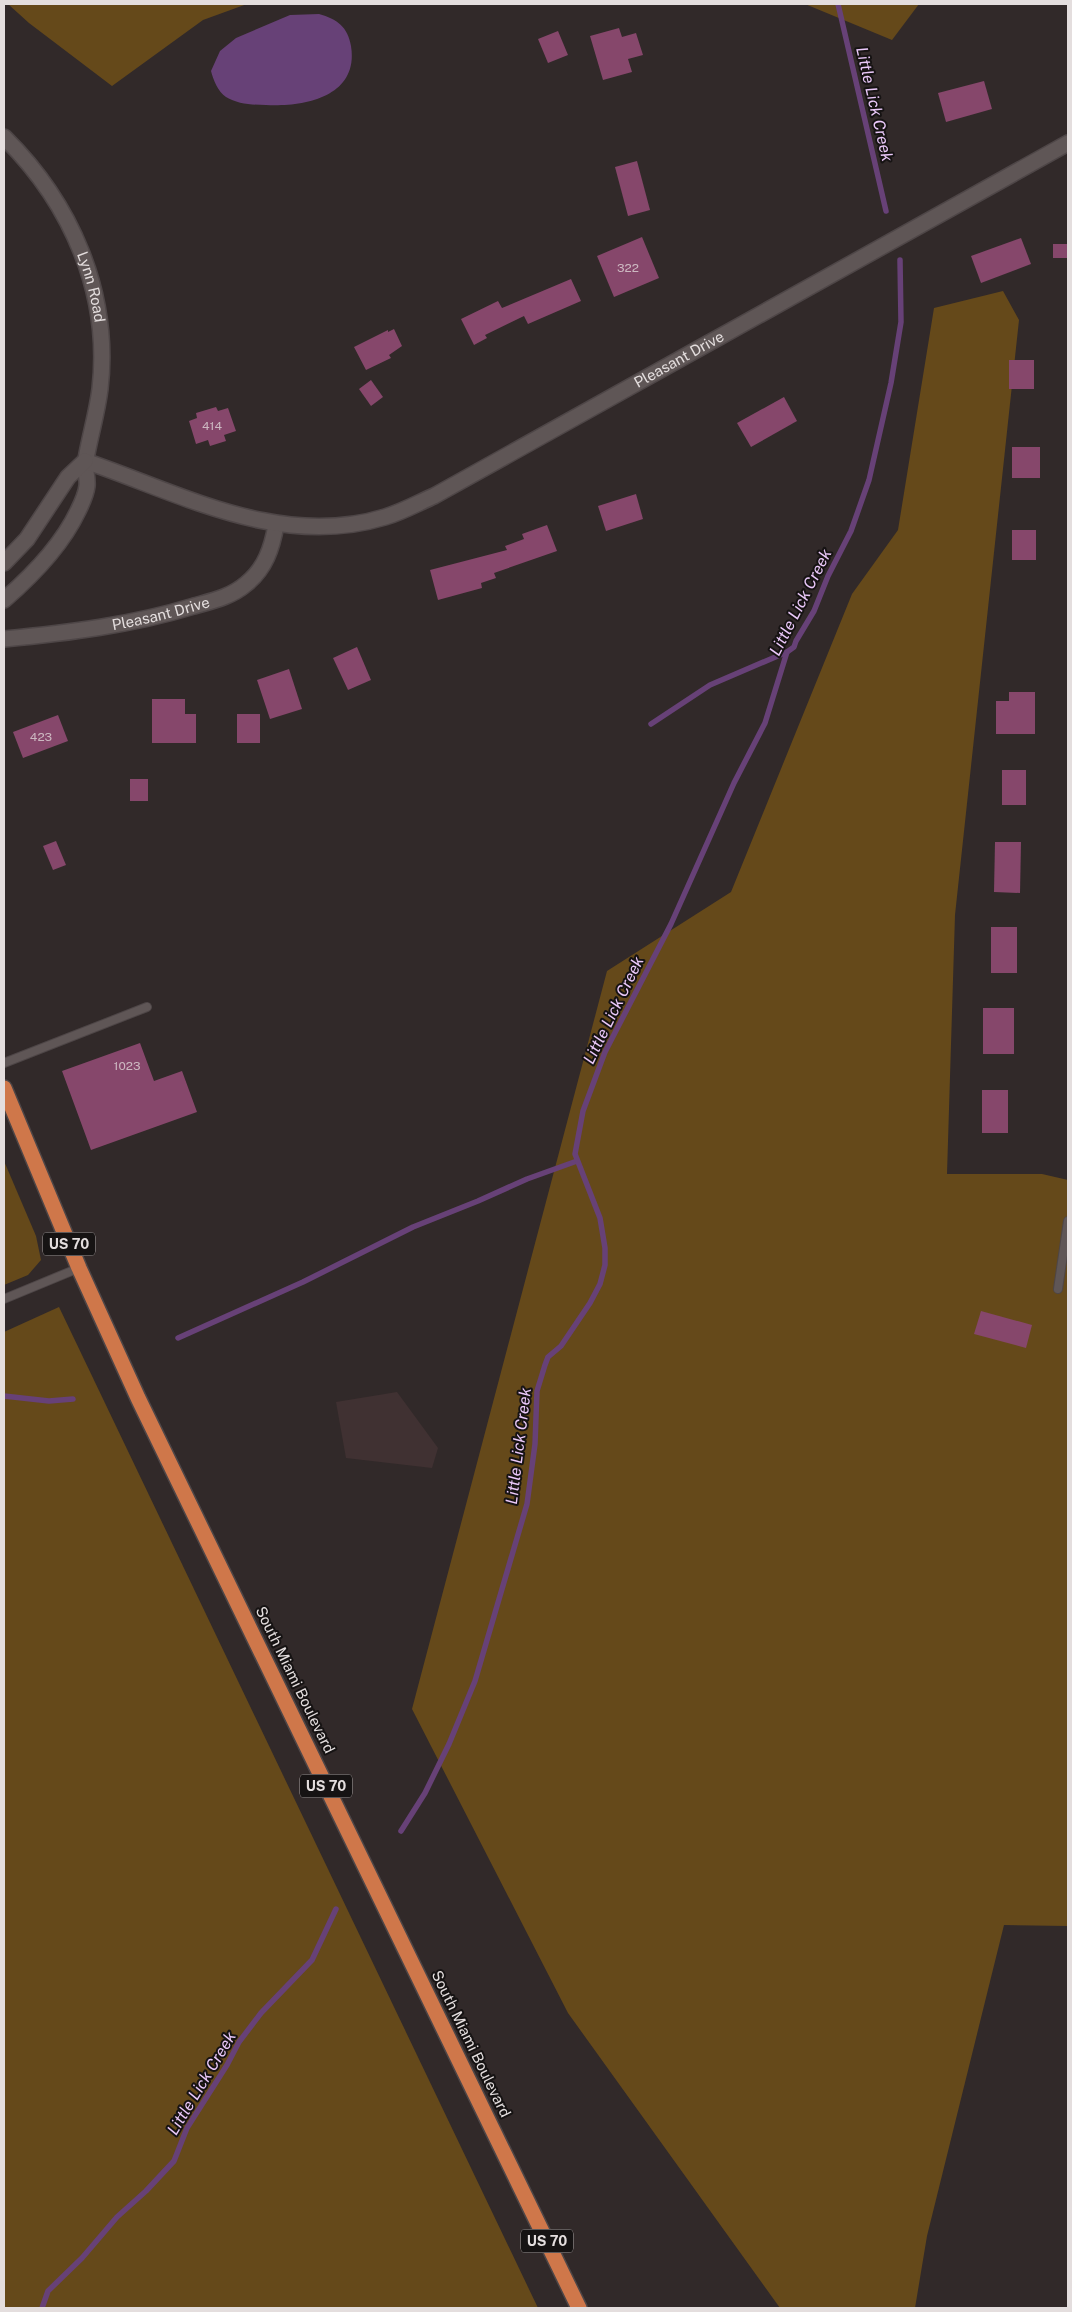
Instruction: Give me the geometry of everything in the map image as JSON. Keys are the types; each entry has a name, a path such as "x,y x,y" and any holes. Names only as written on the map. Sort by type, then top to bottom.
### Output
{"highway":[{"name":"South Miami Boulevard","path":"4,1088 79,1268 138,1398 579,2308"}],"street":[{"name":"Lynn Road","path":"4,137 32,167 61,207 72,227 88,271 97,316 101,363 100,388 85,461"},
{"name":"Pleasant Drive","path":"85,461 233,514 276,525 340,526 385,517 434,496 1068,143"},
{"path":"4,563 27,539 68,477 85,461"},
{"path":"4,600 48,556 78,512 87,486 85,461"},
{"name":"Pleasant Drive","path":"4,639 110,626 175,612 230,595 247,584 262,566 272,545 276,525"}],"lane":[{"path":"4,1063 146,1007"},
{"path":"1058,1289 1068,1222"},
{"path":"4,1299 79,1268"}],"shaded area":[{"path":"8,4 247,4 203,20 112,86 29,23"},
{"path":"805,4 919,4 892,40"},
{"path":"319,14 331,18 341,25 350,39 351,63 347,77 338,87 326,95 313,100 281,105 240,103 226,97 221,92 211,71 220,51 236,38 290,15"},
{"path":"1003,291 1019,320 955,915 947,1174 1042,1174 1068,1180 1068,1926 1004,1925 927,2236 915,2308 780,2308 568,2013 412,1709 607,971 731,892 852,594 898,530 934,308"},
{"path":"4,1161 36,1236 41,1260 28,1275 4,1285"},
{"path":"59,1307 538,2308 4,2308 4,1332"},
{"path":"397,1392 438,1448 432,1468 346,1458 336,1402"}],"building":[{"path":"619,28 622,37 636,33 643,55 628,59 632,72 603,80 590,36"},
{"path":"558,31 568,55 548,63 538,39"},
{"path":"984,81 992,109 946,122 938,93"},
{"path":"637,161 650,210 628,216 615,167"},
{"path":"642,237 659,278 614,297 597,256"},
{"path":"1021,238 1031,264 981,283 971,256"},
{"path":"1053,244 1068,244 1068,258 1053,258"},
{"path":"571,279 581,301 528,324 524,316 485,335 487,338 474,345 461,319 498,301 502,308"},
{"path":"394,329 402,346 389,355 391,358 366,370 354,347 388,330 388,332"},
{"path":"1009,360 1034,360 1034,389 1009,389"},
{"path":"371,380 383,397 371,406 359,389"},
{"path":"784,397 797,421 751,447 737,423"},
{"path":"216,407 218,411 228,408 236,431 224,435 226,441 210,446 208,440 196,444 189,421 197,418 196,413"},
{"path":"1012,447 1040,447 1040,478 1012,478"},
{"path":"636,494 643,519 606,531 598,506"},
{"path":"547,525 557,551 494,573 496,578 481,583 482,588 438,600 430,570 507,550 505,546 524,539 522,534"},
{"path":"1012,530 1036,530 1036,560 1012,560"},
{"path":"357,647 371,680 348,690 333,658"},
{"path":"289,669 302,709 270,719 257,680"},
{"path":"1009,692 1035,692 1035,734 996,734 996,701 1009,701"},
{"path":"152,699 185,699 185,714 196,714 196,743 152,743"},
{"path":"237,714 260,714 260,743 237,743"},
{"path":"58,715 68,741 23,758 13,732"},
{"path":"1002,770 1026,770 1026,805 1002,805"},
{"path":"130,779 148,779 148,801 130,801"},
{"path":"56,841 66,865 53,870 43,846"},
{"path":"995,842 1021,842 1020,893 994,892"},
{"path":"991,927 1017,927 1017,973 991,973"},
{"path":"983,1008 1014,1008 1014,1054 983,1054"},
{"path":"140,1043 154,1081 182,1071 197,1112 91,1150 62,1071"},
{"path":"982,1090 1008,1090 1008,1133 982,1133"},
{"path":"981,1311 1032,1325 1026,1348 974,1334"}],"waterway":[{"name":"Little Lick Creek","path":"838,4 886,211"},
{"name":"Little Lick Creek","path":"401,1831 425,1793 449,1744 475,1681 527,1504 535,1444 537,1391 545,1365 548,1357 561,1346 590,1303 600,1284 605,1265 605,1248 600,1218 575,1154 583,1111 605,1052 671,924 734,783 765,723 787,652 794,647 814,611 828,576 851,531 869,480 891,383 901,322 900,260"},
{"path":"651,724 710,685 787,652"},
{"path":"178,1338 303,1282 413,1227 527,1179 577,1161"},
{"path":"4,1396 49,1401 73,1399"},
{"name":"Little Lick Creek","path":"42,2308 48,2291 82,2258 117,2217 146,2191 174,2161 187,2128 227,2065 239,2042 261,2013 312,1960 336,1909"}]}
